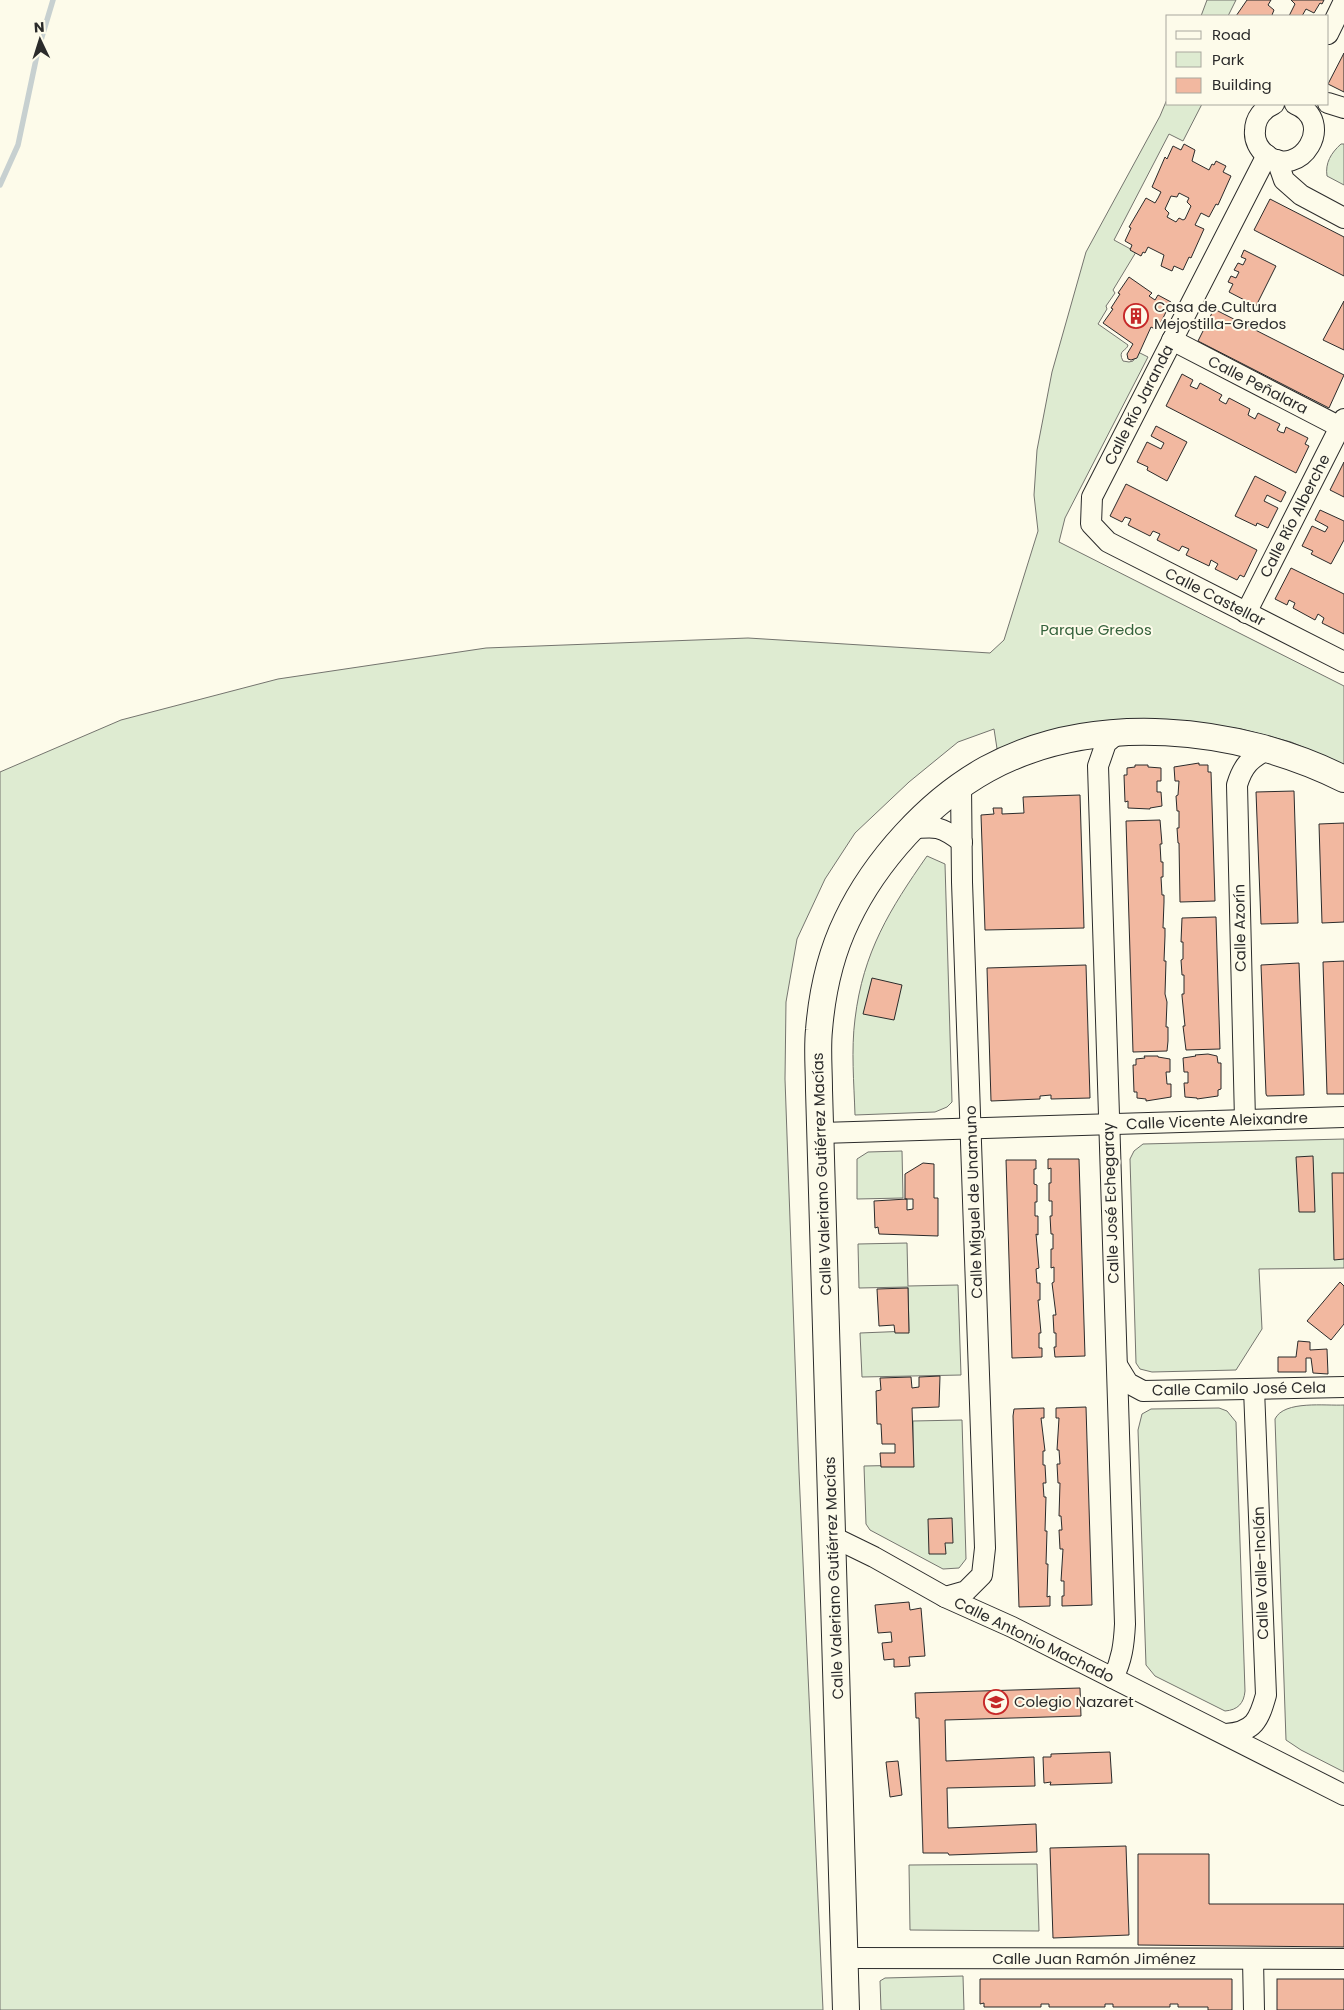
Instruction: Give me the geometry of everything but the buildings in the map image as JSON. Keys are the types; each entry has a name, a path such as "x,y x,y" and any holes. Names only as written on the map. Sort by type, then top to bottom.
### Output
{"main road":[{"name":"Calle Valeriano Gutiérrez Macías","path":"846,2010 819,1090 819,1030 824,993 834,954 847,920 887,856 910,829 961,785 987,769 1030,750 1118,732 1199,736 1236,741 1268,749 1317,766 1344,780"}],"street":[{"path":"1329,32 1344,2"},
{"path":"1329,103 1344,108"},
{"path":"1273,105 1260,114 1255,128 1257,143 1272,158 1284,180 1301,195 1344,218"},
{"path":"1272,158 1294,159 1304,153 1311,144 1314,133 1313,122 1305,105"},
{"name":"Calle Río Jaranda","path":"1091,524 1092,497 1172,340 1272,158"},
{"name":"Calle Peñalara","path":"1172,340 1343,425"},
{"name":"Calle Río Alberche","path":"1246,613 1343,425"},
{"name":"Calle Castellar","path":"1091,524 1108,542 1344,662"},
{"name":"Calle José Echegaray","path":"1113,1678 1120,1663 1124,1645 1125,1624 1098,766 1106,743 1118,732"},
{"name":"Calle Azorín","path":"1245,1120 1237,785 1241,771 1253,757 1268,749"},
{"name":"Calle Miguel de Unamuno","path":"945,1597 966,1591 982,1575 986,1548 961,785"},
{"path":"910,829 932,826 948,832 962,842"},
{"name":"Calle Vicente Aleixandre","path":"821,1133 1344,1118"},
{"name":"Calle Camilo José Cela","path":"1117,1365 1128,1383 1143,1391 1344,1387"},
{"name":"Calle Valle-Inclán","path":"1226,1734 1238,1734 1248,1729 1260,1715 1266,1695 1254,1389"},
{"name":"Calle Antonio Machado","path":"833,1537 874,1557 945,1597 1012,1627 1344,1795"},
{"name":"Calle Juan Ramón Jiménez","path":"844,1958 1344,1960"},
{"path":"1254,1959 1254,2010"}],"green space":[{"path":"1207,0 1236,0 1228,15 1201,15"},
{"name":"Parque Gredos","path":"1166,102 1166,105 1201,105 1183,141 1169,134 1114,240 1136,252 1113,290 1115,293 1106,306 1107,309 1098,324 1128,345 1121,355 1123,361 1133,361 1138,352 1148,357 1065,518 1059,542 1344,686 1344,767 1331,759 1291,742 1241,729 1181,721 998,755 994,729 958,742 909,782 855,833 825,879 797,939 786,1002 785,1079 799,1472 823,2010 0,2010 0,772 121,720 278,679 486,648 748,638 990,653 1004,640 1038,531 1034,495 1037,450 1052,372 1086,252"},
{"path":"1341,144 1344,144 1344,185 1327,176 1330,158"},
{"path":"927,856 945,864 952,1102 947,1107 935,1112 855,1115 853,1043 855,1019 864,973 880,932 890,913"},
{"path":"1344,1139 1344,1268 1259,1269 1262,1329 1236,1370 1152,1372 1140,1369 1136,1363 1130,1159 1134,1151 1143,1144"},
{"path":"902,1151 903,1198 857,1199 857,1159 868,1152"},
{"path":"907,1243 908,1286 958,1285 961,1375 862,1377 860,1333 909,1331 908,1287 859,1288 858,1244"},
{"path":"1344,1405 1344,1772 1301,1750 1286,1740 1275,1419 1280,1413 1296,1406"},
{"path":"1219,1408 1227,1411 1236,1422 1245,1691 1240,1705 1225,1711 1155,1676 1146,1665 1138,1430 1142,1414 1151,1409"},
{"path":"962,1420 966,1559 959,1568 943,1569 870,1530 866,1524 864,1466 913,1465 913,1421"},
{"path":"1037,1864 1039,1931 910,1930 909,1865"},
{"path":"963,1976 964,2010 881,2010 880,1981 885,1978"}],"waterway":[{"path":"0,185 18,145 38,50 53,0"}],"place":[{"name":"Casa de Cultura Mejostilla-Gredos","path":"1136,316"},
{"name":"Colegio Nazaret","path":"996,1702"}]}
